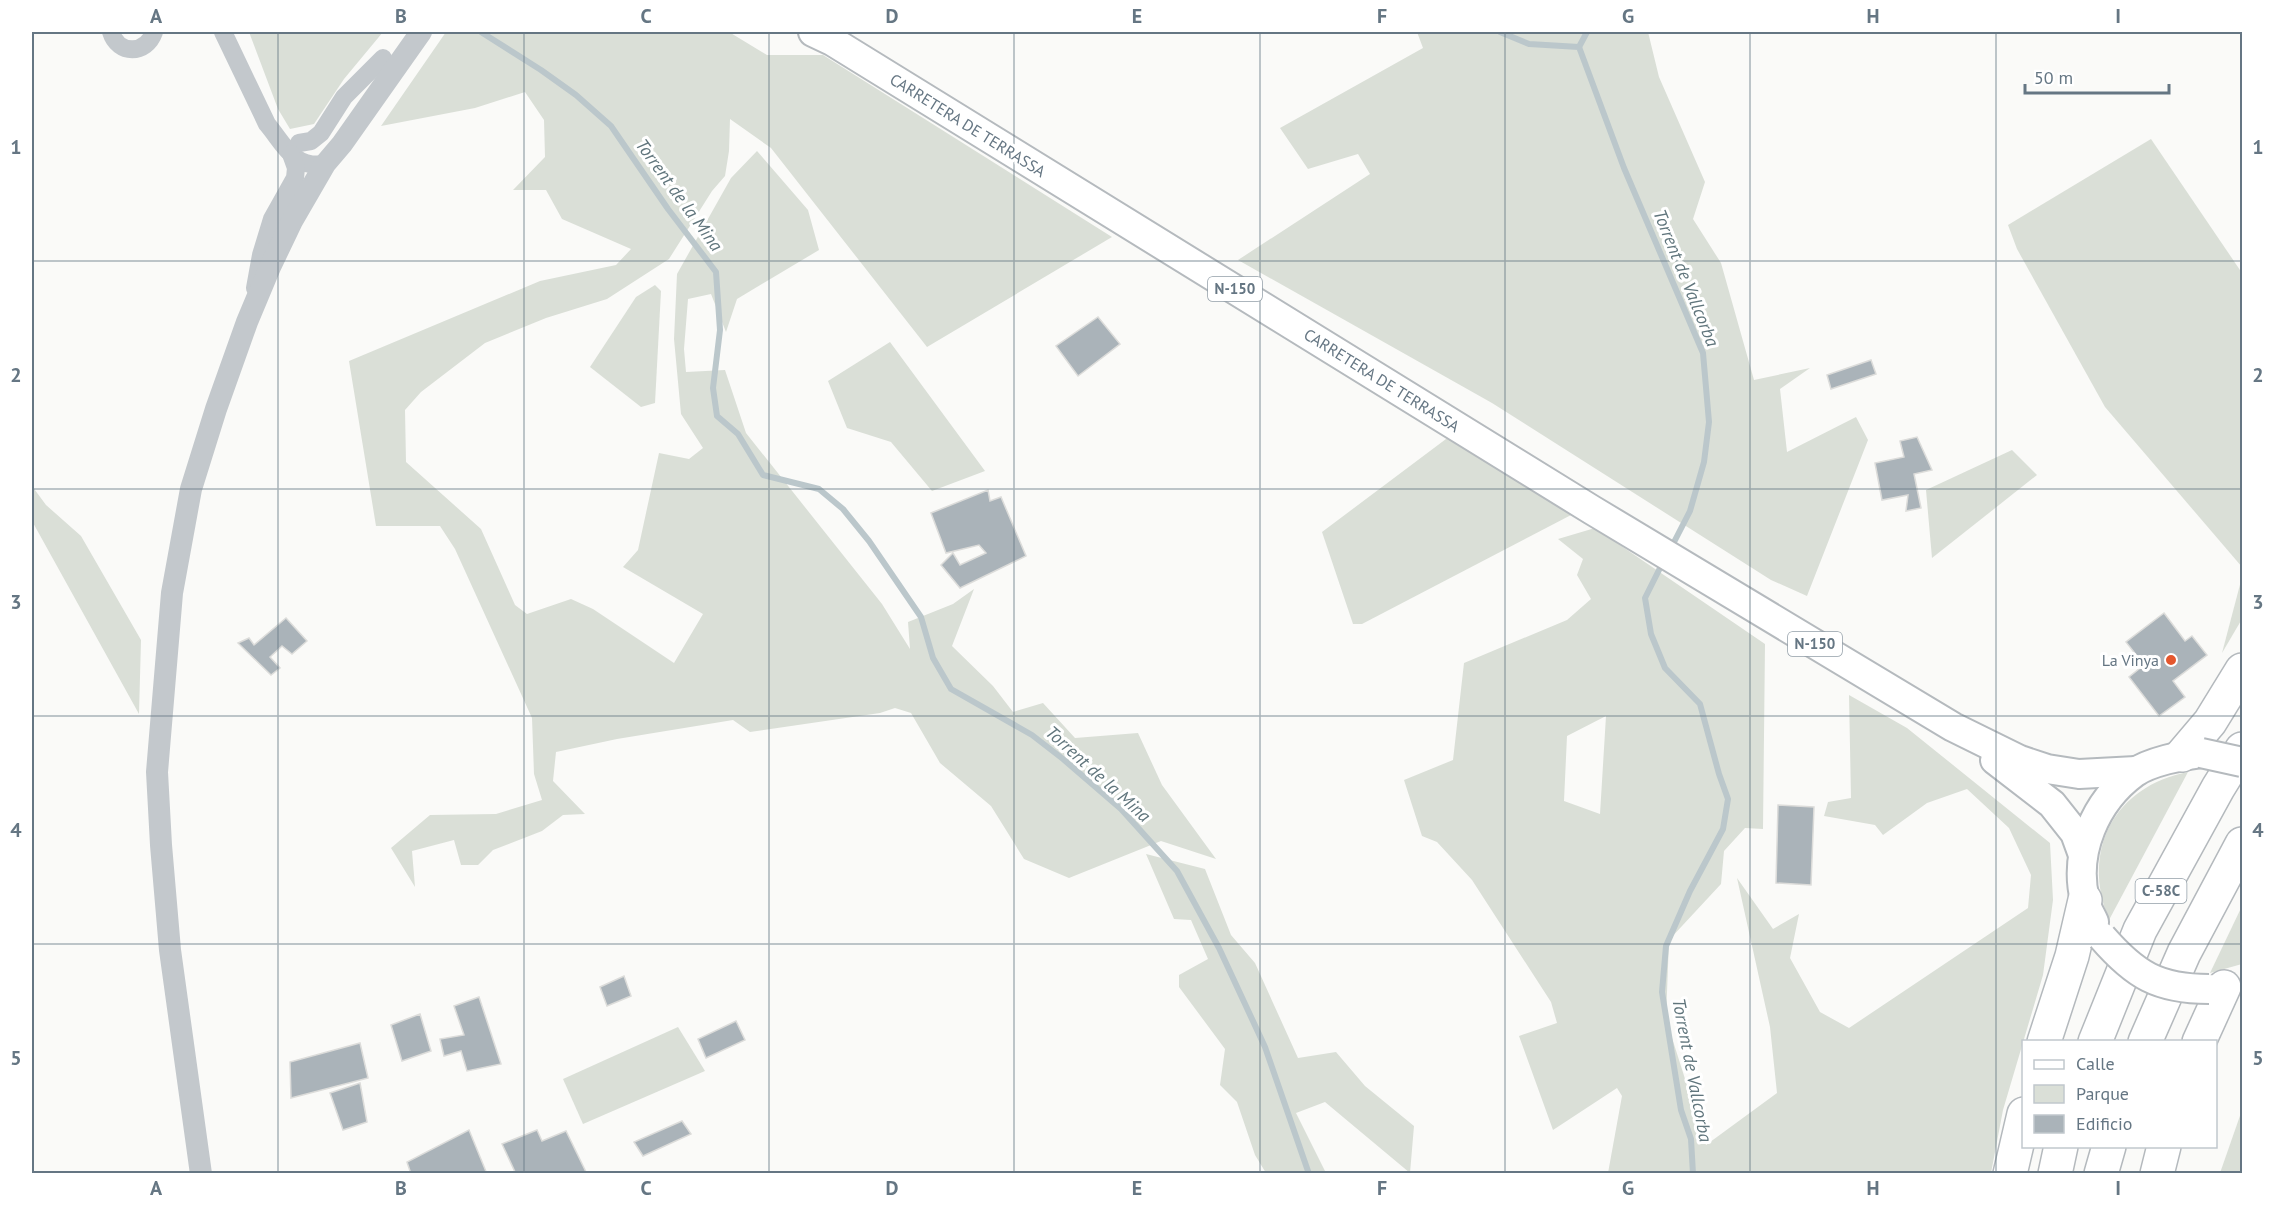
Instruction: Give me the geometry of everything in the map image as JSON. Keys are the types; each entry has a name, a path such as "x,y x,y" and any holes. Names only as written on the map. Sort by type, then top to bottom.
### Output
{"highway":[{"path":"2191,754 2242,670"},
{"name":"C-58C","path":"2095,1040 2140,930 2242,749"},
{"name":"C-58C","path":"2145,1040 2184,953 2242,844"},
{"path":"2044,1040 2072,956 2085,900"},
{"path":"2199,1040 2225,985"},
{"path":"2010,1173 2022,1122"},
{"path":"2055,1173 2061,1148"},
{"path":"2101,1173 2108,1148"},
{"path":"2157,1173 2163,1148"}],"main road":[{"name":"CARRETERA DE TERRASSA","path":"813,32 1667,555 1953,727 2020,760 2048,770 2079,774 2136,771"},
{"name":"CARRETERA DE TERRASSA","path":"1953,727 2052,804 2075,832 2084,855"},
{"path":"2191,754 2242,762"},
{"name":"N-150","path":"2191,754 2136,771 2101,807 2088,836 2084,855 2085,900 2102,937 2133,968 2155,981 2184,989 2225,985"}],"street":[{"path":"111,32 116,43 127,50 146,46 154,32"},
{"path":"223,32 267,124 277,136 280,145 295,149 318,165"},
{"path":"201,1173 171,951 157,772 172,593 191,489 249,316 331,137 403,32"},
{"path":"318,165 342,144 421,32"},
{"path":"295,149 321,133 344,98 383,58"},
{"path":"249,316 272,219 296,178 295,149"}],"green space":[{"path":"249,32 383,32 344,79 314,124 290,129 278,109"},
{"path":"446,32 729,32 767,55 823,55 1112,237 927,347 771,148 730,119 729,151 725,176 712,191 669,259 607,299 546,318 485,343 421,392 405,410 406,462 481,529 515,605 527,614 571,599 593,609 674,663 703,614 623,567 638,550 659,453 689,459 703,448 681,414 674,339 677,274 731,178 757,151 808,210 819,250 737,299 726,332 711,294 688,299 684,349 686,372 725,370 746,433 882,604 910,649 908,622 953,604 974,589 952,646 993,686 1013,712 1043,703 1075,738 1138,733 1162,785 1216,859 1161,841 1069,878 1024,859 991,806 940,763 911,713 895,708 880,713 750,732 733,720 617,739 556,752 553,781 585,814 563,815 542,831 493,850 478,865 461,865 454,840 412,851 415,887 391,848 430,815 496,814 542,800 534,774 532,718 455,549 440,526 376,526 349,361 540,281 616,265 631,249 562,219 546,190 513,190 545,157 544,120 525,92 475,108 381,126"},
{"path":"1417,32 1648,32 1659,77 1705,182 1693,219 1721,263 1754,380 1810,368 1780,389 1787,452 1856,417 1868,440 1807,596 1771,580 1492,403 1238,260 1370,174 1358,154 1308,169 1280,128 1423,48"},
{"path":"2151,139 2242,273 2242,567 2105,407 2017,249 2008,225"},
{"path":"655,285 661,291 655,403 641,407 590,367 636,297"},
{"path":"890,342 985,471 932,491 891,442 847,428 828,381"},
{"path":"1450,436 1573,514 1362,624 1353,624 1322,532"},
{"path":"2012,450 2037,475 1932,558 1926,490"},
{"path":"32,486 46,505 81,536 141,640 139,714 32,521"},
{"path":"1595,528 1765,644 1763,829 1745,828 1724,851 1721,884 1669,940 1666,1019 1706,1145 1777,1093 1770,1027 1737,878 1773,929 1799,914 1790,958 1820,1012 1849,1028 2028,908 2031,875 2009,828 1967,789 1927,803 1883,835 1875,825 1824,816 1828,802 1851,798 1849,695 1907,728 2050,843 2053,900 2043,975 2003,1110 1991,1173 1608,1173 1622,1096 1617,1088 1553,1130 1519,1036 1557,1023 1551,1002 1472,880 1437,842 1422,836 1404,780 1453,760 1464,663 1567,620 1591,599 1577,575 1583,559 1558,539","holes":["1606,716 1600,814 1564,801 1567,736"]},
{"path":"2242,577 2242,619 2222,653"},
{"path":"2188,772 2109,920 2101,894 2099,869 2102,846 2110,825 2123,807 2141,791 2162,780"},
{"path":"1146,854 1205,869 1231,935 1255,963 1298,1058 1336,1052 1365,1086 1414,1126 1410,1173 1325,1102 1296,1113 1326,1173 1266,1173 1255,1155 1237,1102 1220,1085 1225,1049 1179,987 1179,975 1208,959 1191,920 1174,919"},
{"path":"2242,906 2242,964 2210,973"},
{"path":"678,1027 705,1071 583,1124 563,1079"},
{"path":"2242,1110 2242,1173 2220,1173"}],"building":[{"path":"1098,317 1120,344 1078,376 1056,346"},
{"path":"1871,360 1876,374 1831,389 1827,375"},
{"path":"1917,437 1932,470 1914,474 1921,508 1906,511 1908,495 1882,500 1875,463 1904,457 1900,441"},
{"path":"988,490 990,501 1001,497 1026,556 960,588 941,565 953,553 960,565 986,553 979,545 946,553 931,513"},
{"name":"La Vinya","path":"2164,613 2185,641 2192,636 2207,655 2173,681 2185,697 2159,716 2129,677 2144,665 2126,642"},
{"path":"286,618 307,641 292,654 282,646 270,657 280,668 271,675 238,643 249,638 254,645"},
{"path":"1778,805 1814,807 1811,885 1776,883"},
{"path":"624,976 631,996 607,1006 600,987"},
{"path":"479,997 501,1064 467,1071 461,1051 444,1056 440,1039 464,1035 454,1006"},
{"path":"420,1014 431,1051 402,1061 391,1025"},
{"path":"736,1021 745,1040 706,1058 698,1039"},
{"path":"360,1043 368,1078 291,1098 290,1062"},
{"path":"360,1083 367,1122 343,1130 330,1093"},
{"path":"682,1121 691,1134 643,1156 634,1142"},
{"path":"469,1130 487,1174 411,1174 407,1162"},
{"path":"537,1130 542,1141 566,1131 587,1174 516,1174 502,1144"}],"waterway":[{"name":"Torrent de la Mina","path":"481,32 576,95 611,126 668,209 716,272 720,330 713,388 717,416 738,434 763,475 819,489 843,509 869,541 921,617 933,658 951,689 1032,735 1063,759 1121,809 1177,871 1219,948 1265,1047 1309,1174"},
{"name":"Torrent de Vallcorba","path":"1500,32 1529,44 1579,47 1624,168 1703,353 1709,422 1704,462 1690,511 1671,548"},
{"path":"1579,47 1587,32"},
{"name":"Torrent de Vallcorba","path":"1663,562 1645,598 1651,634 1665,668 1700,704 1728,799 1723,829 1690,891 1666,946 1662,992 1681,1110 1691,1139 1693,1174"}],"place":[{"name":"La Vinya","path":"2171,660"}]}
